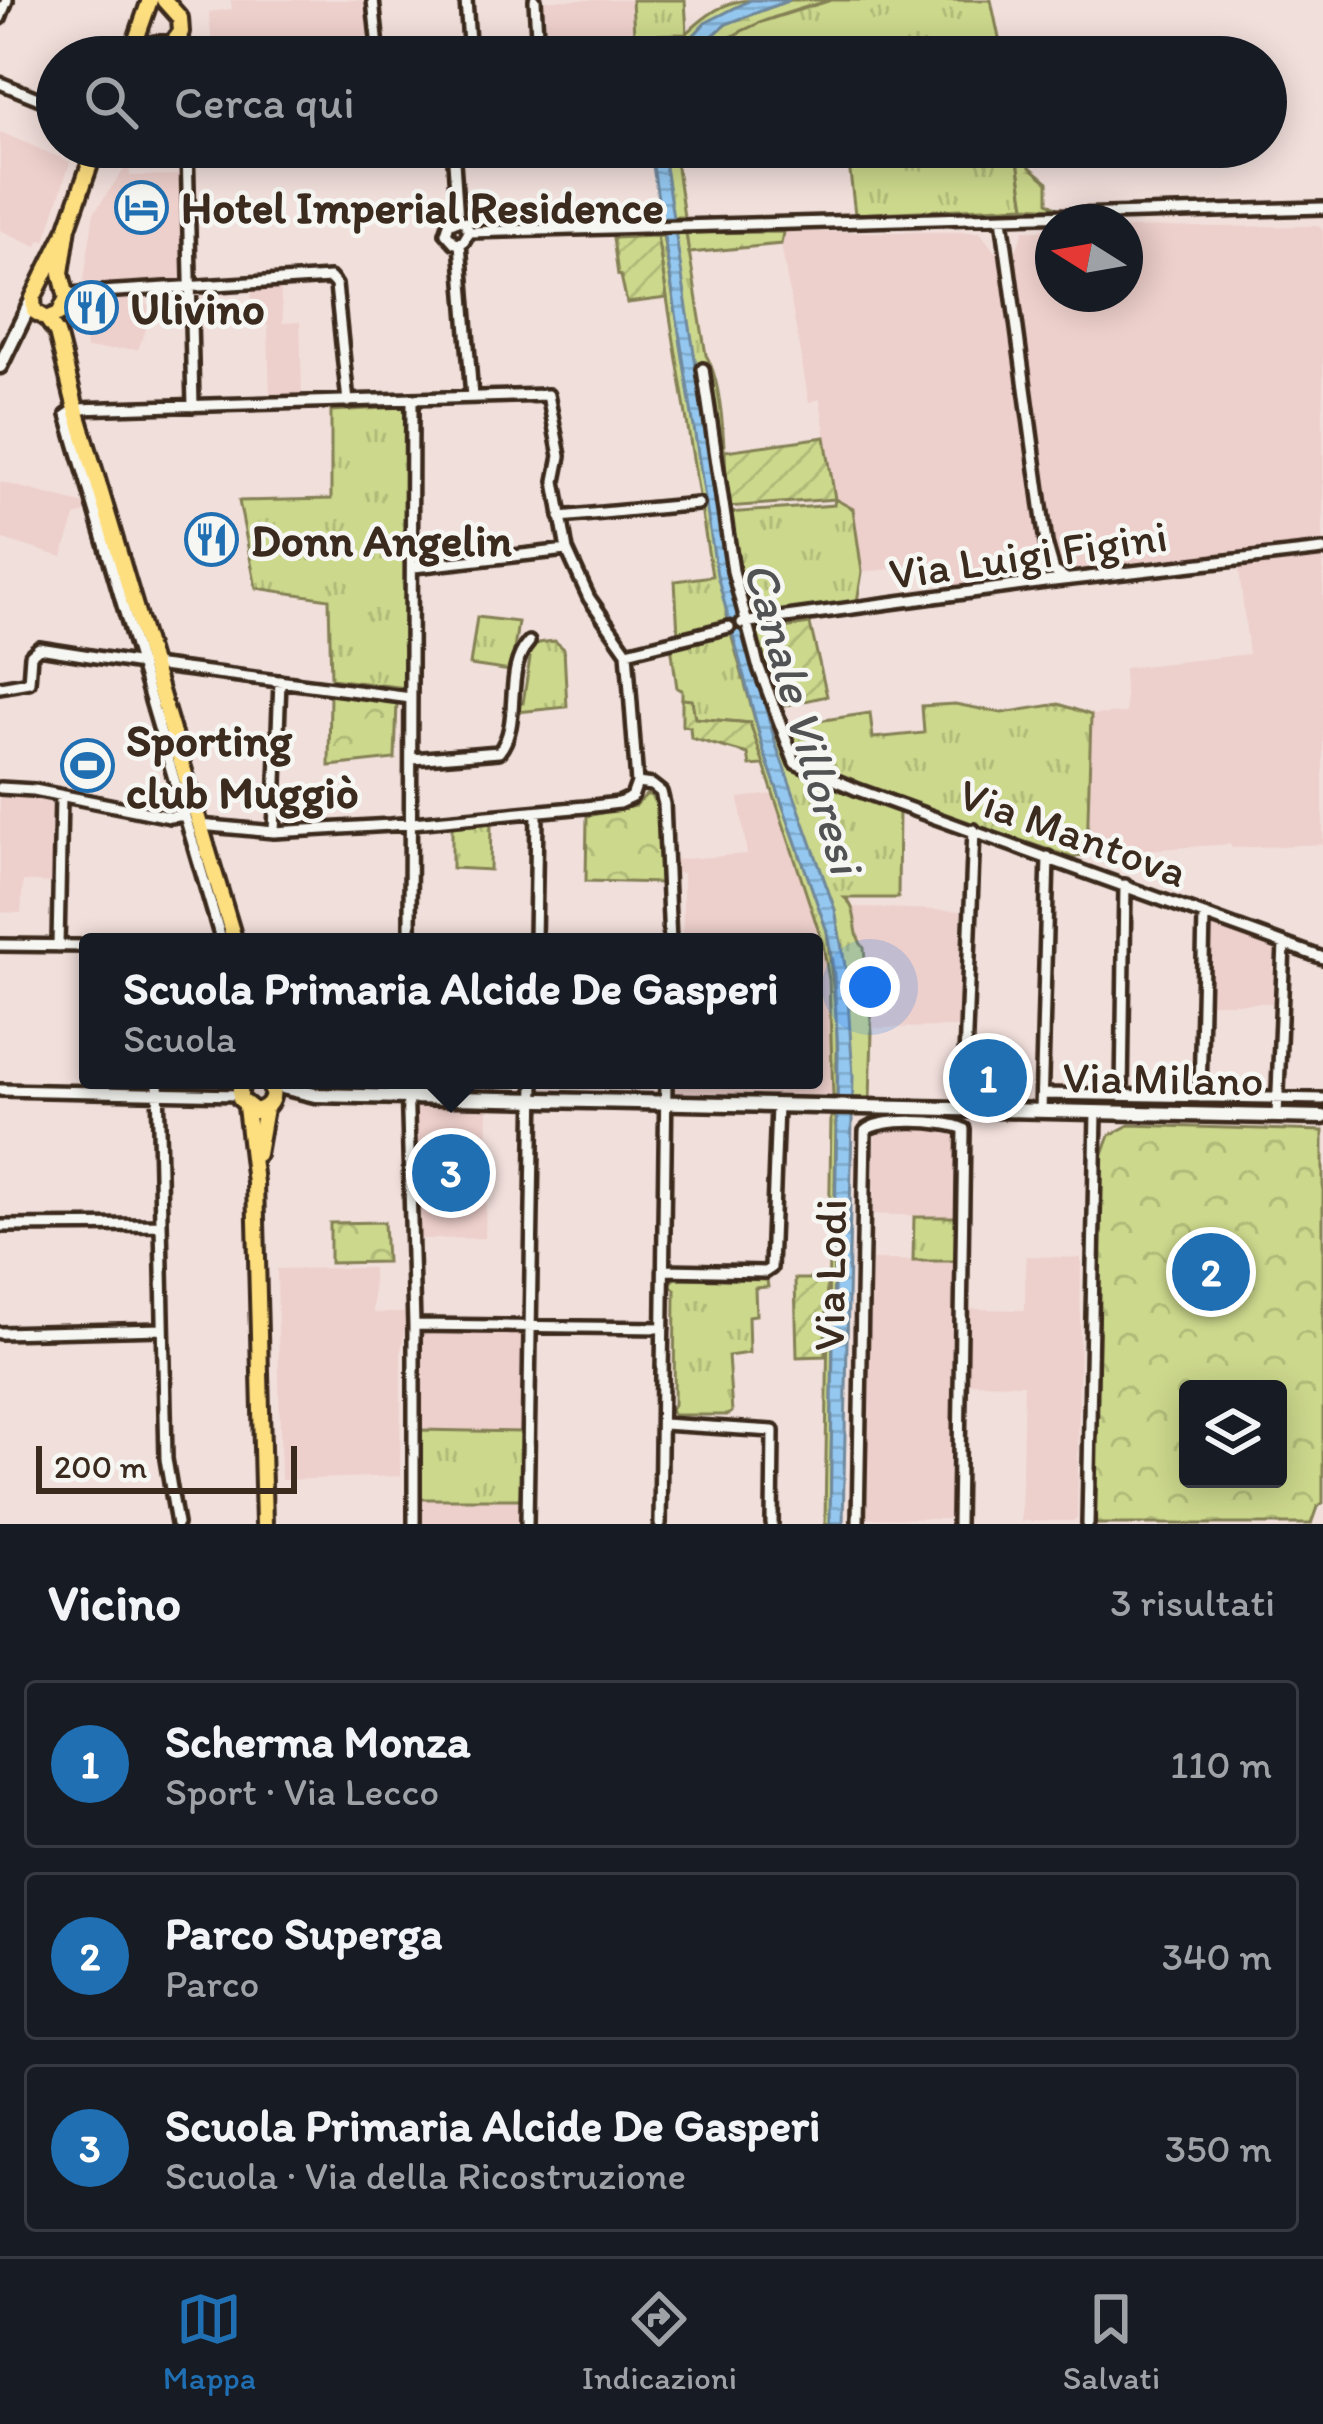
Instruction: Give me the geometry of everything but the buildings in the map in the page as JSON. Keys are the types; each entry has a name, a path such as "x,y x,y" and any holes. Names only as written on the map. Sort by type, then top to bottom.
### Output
{"main road":[{"path":"141,36 151,0"},
{"path":"146,36 146,21 166,4 180,18 179,36"},
{"path":"89,168 68,227 33,298 34,311 56,333 147,664 232,933"},
{"path":"66,366 68,227"},
{"path":"44,279 65,293"},
{"path":"45,318 57,316 65,293"},
{"path":"255,1183 271,1089"},
{"path":"244,1094 255,1111 267,1106"},
{"path":"244,1094 255,1183 263,1524"}],"street":[{"path":"0,18 7,0"},
{"path":"373,0 377,36"},
{"path":"466,0 469,36"},
{"path":"535,0 537,36"},
{"path":"0,82 36,97"},
{"path":"187,168 193,406"},
{"path":"454,168 458,220"},
{"path":"472,397 460,243 469,232 1323,208"},
{"path":"1001,218 1046,543 1054,571 1066,579"},
{"path":"458,220 469,232"},
{"path":"458,220 446,232 450,241 460,243"},
{"path":"65,293 333,280 348,402"},
{"path":"0,366 33,298"},
{"path":"8,351 27,325 45,318"},
{"path":"703,369 729,553 745,623"},
{"path":"76,409 548,394 560,456 555,481 567,550 590,598 627,652 638,783 627,802 274,832 200,825"},
{"path":"410,933 412,400"},
{"path":"560,518 698,504"},
{"path":"414,567 567,550"},
{"name":"Via Luigi Figini","path":"745,623 1323,550"},
{"name":"Via Mantova","path":"745,623 780,730 800,767 1323,958"},
{"path":"627,652 729,627"},
{"path":"412,759 499,752 507,740 518,657 529,642"},
{"path":"0,687 29,682 32,655 39,648 411,698"},
{"path":"147,664 219,933"},
{"path":"274,832 280,681"},
{"path":"638,783 661,791 664,804 670,933"},
{"path":"0,788 170,817 185,815"},
{"path":"58,946 61,796"},
{"path":"535,933 537,812"},
{"path":"963,1110 974,830"},
{"path":"1041,1111 1048,857"},
{"path":"1122,1095 1125,886"},
{"path":"1200,1097 1204,915"},
{"path":"1277,1116 1284,944"},
{"path":"0,945 79,946"},
{"path":"158,1089 166,1459 177,1524"},
{"path":"293,1089 315,1095"},
{"path":"406,1089 414,1325 414,1524"},
{"path":"526,1524 534,1089"},
{"path":"660,1524 666,1089"},
{"path":"0,1090 244,1094"},
{"name":"Via Milano","path":"1042,1094 1323,1099"},
{"path":"267,1106 315,1095"},
{"name":"Via Milano","path":"315,1095 1323,1117"},
{"path":"664,1270 765,1272 771,1268 777,1106"},
{"path":"1088,1524 1096,1112"},
{"name":"Via Lodi","path":"858,1524 865,1131 877,1123 951,1124 964,1129 958,1524"},
{"path":"0,1226 160,1226"},
{"path":"414,1325 663,1328"},
{"path":"0,1333 163,1329"},
{"path":"663,1424 773,1431 772,1524"}],"shaded area":[{"path":"231,0 370,0 373,36 211,36 209,12 232,9"},
{"path":"541,0 632,0 635,34 686,34 684,36 542,36"},
{"path":"0,132 36,147 36,168 68,168 45,241 39,240 37,246 0,230"},
{"path":"125,168 129,168 130,176 179,175 181,282 98,289 97,285 83,286 94,213"},
{"path":"1319,226 1323,231 1323,844 1232,848 1230,844 1087,854 1091,715 1126,713 1124,668 1249,654 1237,551 950,586 947,563 862,572 853,509 835,499 820,399 809,402 781,244 783,232 980,232 994,251 1006,251 1017,249 1024,230 1035,230 1035,312 1143,312 1143,228"},
{"path":"280,287 283,323 300,322 302,397 278,393 270,398 268,325 253,326 251,290"},
{"path":"147,299 149,322 138,349 86,349 82,302"},
{"path":"0,482 85,504 85,513 75,516 62,557 0,538"},
{"path":"0,794 53,802 53,883 23,881 21,913 0,912"},
{"path":"775,794 819,933 683,933 683,873 675,873 674,860 747,854 739,798"},
{"path":"853,907 961,911 958,1027 871,1028 864,948 859,944"},
{"path":"1215,926 1275,952 1274,1003 1209,1003 1211,929"},
{"path":"823,944 829,980 833,1096 674,1096 674,1089 823,1089"},
{"path":"414,1104 488,1108 485,1238 418,1239"},
{"path":"955,1131 959,1136 957,1217 873,1214 875,1132"},
{"path":"1026,1256 1081,1258 1077,1518 1073,1521 1021,1521 1024,1384 969,1383 969,1309 1025,1310"},
{"path":"872,1260 957,1261 953,1514 948,1519 866,1518"},
{"path":"373,1268 373,1313 408,1313 401,1351 400,1476 281,1480 277,1269"},
{"path":"419,1330 525,1332 522,1432 419,1430"},
{"path":"418,1499 520,1499 520,1524 420,1524"}],"green space":[{"path":"632,0 685,0 687,33 724,6 751,0 692,36 634,35"},
{"path":"790,0 831,0 780,15 734,36 712,36 726,24"},
{"path":"831,0 991,0 999,36 733,36 748,26"},
{"path":"665,168 677,168 684,217 672,217"},
{"path":"850,168 1019,168 1025,206 855,214"},
{"path":"1019,168 1031,168 1048,182 1051,204 1025,206"},
{"path":"783,232 781,244 689,253 686,233"},
{"path":"686,233 706,355 721,409 728,513 834,505 835,499 853,509 862,572 856,608 809,618 810,624 757,633 785,726 870,713 873,738 924,733 922,706 955,704 1002,713 1059,704 1091,715 1087,854 1073,858 798,761 805,776 899,808 898,898 845,898 864,948 872,1032 870,1099 852,1098 846,972 835,910 776,746 728,572 675,234"},
{"path":"657,236 663,236 729,627 764,752 827,931 837,1023 837,1097 833,1096 823,933 750,723 694,718 692,701 682,699 682,690 677,688 671,645 724,632 721,624 678,634 675,581 712,576"},
{"path":"657,236 667,298 627,303 613,238"},
{"path":"403,407 407,688 331,679 329,599 256,588 239,501 331,499 331,411"},
{"path":"825,437 835,499 727,507 725,451"},
{"path":"477,617 518,622 511,671 470,665"},
{"path":"810,624 827,696 778,707 756,632"},
{"path":"555,641 564,649 567,707 517,712 518,703 523,703 530,658 524,656 526,651"},
{"path":"330,692 397,702 395,759 329,766"},
{"path":"682,699 692,700 695,718 750,723 764,765 750,766 748,754 691,738 690,727 682,726"},
{"path":"646,795 658,805 662,883 586,881 587,816 635,806"},
{"path":"491,823 490,870 452,868 452,827"},
{"path":"831,1117 836,1117 830,1524 825,1524"},
{"path":"1129,1125 1323,1131 1323,1503 1311,1524 1095,1524 1102,1156 1110,1135"},
{"path":"914,1217 957,1217 957,1261 913,1261"},
{"path":"384,1222 386,1262 330,1263 330,1223"},
{"path":"674,1278 767,1280 768,1287 755,1288 756,1315 748,1316 749,1353 728,1356 732,1412 728,1415 674,1415 670,1411 674,1404 675,1289 670,1286"},
{"path":"795,1279 827,1279 825,1356 797,1357"},
{"path":"419,1430 522,1432 520,1499 418,1499"}],"water":[{"path":"751,0 790,0 726,24 712,36 693,36 705,23"},
{"path":"653,168 665,168 728,572 776,745 835,910 846,972 853,1076 843,1524 830,1524 838,1054 834,975 827,931 764,752 717,575"}],"place":[{"name":"Hotel Imperial Residence","path":"142,207"},
{"name":"Ulivino","path":"91,308"},
{"name":"Donn Angelin","path":"212,540"},
{"name":"Sporting club Muggiò","path":"87,766"},
{"name":"Scherma Monza","path":"988,1078"},
{"name":"Scuola Primaria Alcide De Gasperi","path":"451,1173"},
{"name":"Parco Superga","path":"1211,1272"}],"water label":[{"name":"Canale Villoresi","path":"804,717"}]}
